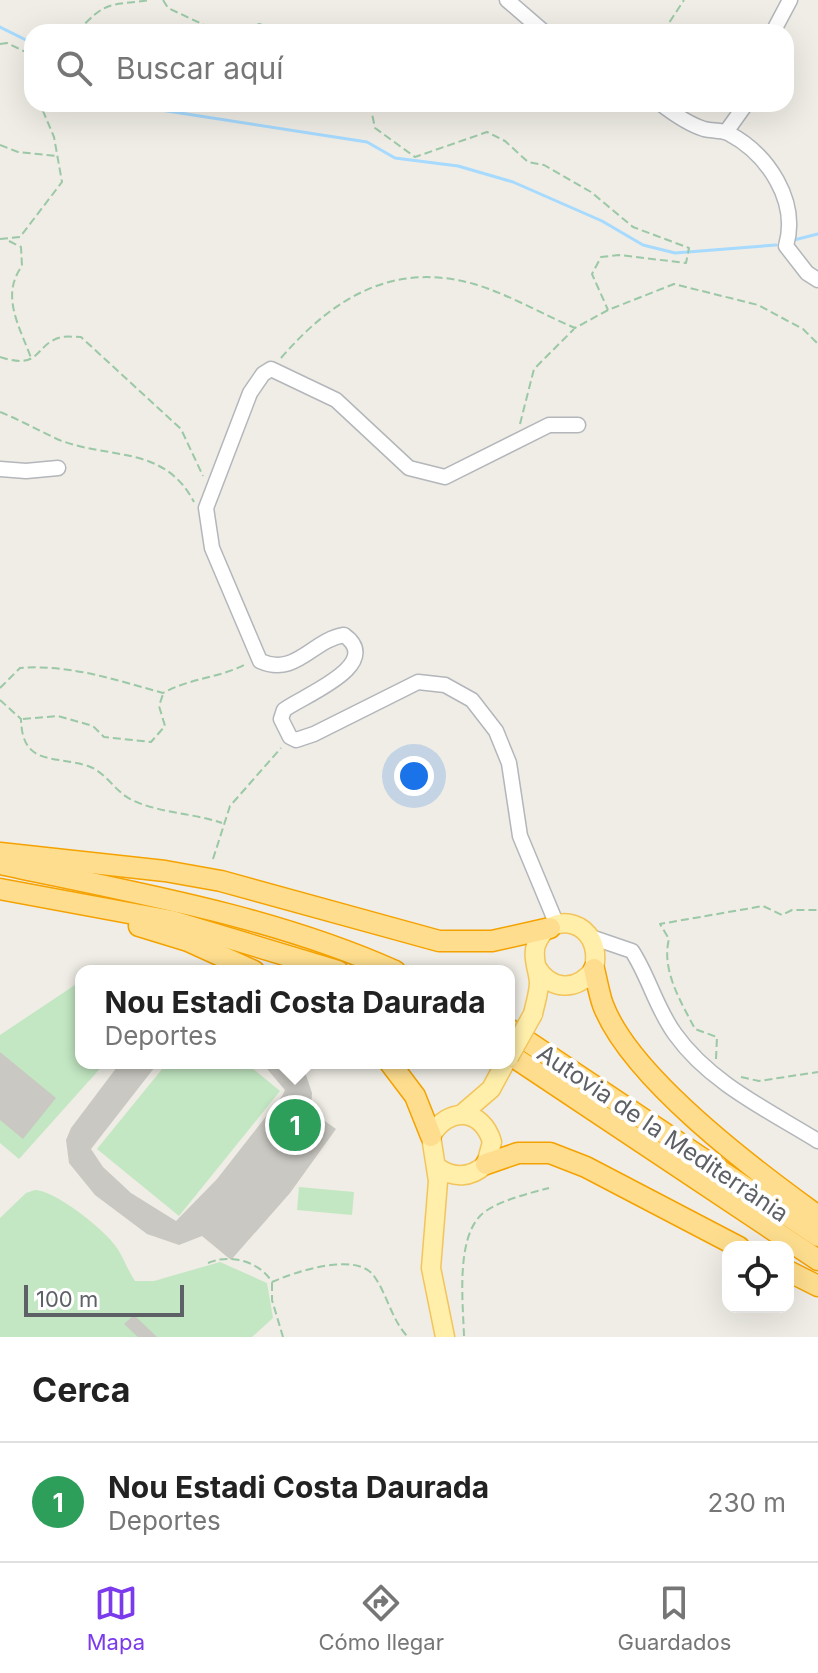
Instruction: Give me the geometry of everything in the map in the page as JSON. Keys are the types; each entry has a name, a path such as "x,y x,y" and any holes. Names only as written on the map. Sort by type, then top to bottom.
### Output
{"highway":[{"path":"0,853 165,871 221,881 439,941 492,941 553,926"},
{"path":"0,864 174,899 378,965"},
{"path":"0,889 172,921 318,965"},
{"path":"52,899 75,910 188,941 241,965"},
{"path":"594,953 604,1006 628,1046 653,1075 715,1134 818,1216"},
{"name":"Autovia de la Mediterrània","path":"515,1033 818,1236"},
{"name":"Autovia de la Mediterrània","path":"515,1059 818,1260"},
{"path":"395,1069 415,1096 431,1136"},
{"path":"486,1164 518,1153 550,1153 586,1167 728,1241"},
{"path":"794,1274 818,1286"}],"main road":[{"path":"515,1045 533,1014 547,999 578,984 594,953 576,925 553,926 536,944 539,985 533,1014"},
{"path":"536,966 549,981 568,987"},
{"path":"445,1337 431,1268 437,1167 431,1136 443,1119 462,1114 498,1077"},
{"path":"435,1220 444,1196 486,1164 491,1154 489,1131 498,1077"},
{"path":"462,1114 482,1122 489,1131"},
{"path":"437,1167 452,1176 467,1176"}],"street":[{"path":"507,0 535,24"},
{"path":"777,24 790,0"},
{"path":"675,112 702,128 726,132 759,154 785,196 792,225 786,246 807,273 818,280"},
{"path":"726,132 740,112"},
{"path":"553,926 520,836 509,763 496,731 472,700 445,685 418,682 314,734 296,740 290,737 281,719 284,710 321,691 346,671 355,650 353,642 344,635 333,637 302,661 292,663 270,665 258,657 212,548 206,514 211,492 250,393 263,374 271,369 336,400 409,468 445,477 549,425 578,425"},
{"path":"0,469 58,468"},
{"path":"594,953 619,945 632,951 660,1010 695,1059 719,1079 818,1141"}],"path":[{"path":"83,24 96,6 113,1 151,0"},
{"path":"163,0 168,8 202,24"},
{"path":"668,24 684,0"},
{"path":"0,44 7,43 24,51"},
{"path":"0,239 20,237 62,182 58,156 43,112"},
{"path":"372,112 375,128 415,157 487,132 505,141 528,162 544,165 591,192 633,227 689,248 686,263 619,255 601,257 592,274 608,310"},
{"path":"0,145 18,152 58,156"},
{"path":"8,240 21,247 22,266 12,278 10,311 26,338 32,359"},
{"path":"271,369 299,337 363,288 419,275 474,284 575,328"},
{"path":"515,442 534,369 575,328 608,310 674,284 758,305 803,329 818,344"},
{"path":"0,357 19,363 32,359 60,337 81,337 181,429 211,492"},
{"path":"0,412 57,439 129,453 166,470 186,485 206,514"},
{"path":"21,719 58,716 93,726 104,737 151,742 165,726 159,706 163,693 184,681 235,670 258,657"},
{"path":"0,688 20,668 32,667 68,669 163,693"},
{"path":"0,700 21,719 30,750 43,757 88,766 101,773 116,790 153,809 222,823"},
{"path":"213,859 222,823 241,791 266,768 290,737"},
{"path":"716,1062 717,1037 695,1029 688,1016 665,956 669,939 660,924 763,906 782,915 792,910 818,910"},
{"path":"737,1077 759,1081 818,1072"},
{"path":"464,1336 462,1257 480,1216 518,1196 549,1188"},
{"path":"208,1263 250,1262 263,1267 272,1282 272,1300 283,1337"},
{"path":"272,1282 316,1267 358,1264 372,1274 408,1337"}],"green space":[{"path":"75,985 75,1069 100,1069 19,1159 0,1143 0,1035"},
{"path":"162,1069 253,1069 280,1091 179,1216 97,1149"},
{"path":"299,1187 354,1192 352,1215 297,1210"},
{"path":"35,1190 54,1196 77,1210 107,1236 135,1281 154,1281 220,1262 267,1283 273,1318 252,1337 0,1337 0,1218 26,1193"}],"building":[{"path":"0,1052 56,1098 23,1139 0,1120"},
{"path":"115,1069 153,1069 91,1149 103,1167 131,1193 176,1221 217,1179 282,1096 285,1090 267,1069 304,1069 312,1093 311,1111 336,1129 290,1193 231,1260 202,1236 179,1245 147,1234 95,1195 69,1163 66,1140 71,1128"},
{"path":"134,1315 157,1337 138,1337 124,1324"}],"waterway":[{"path":"0,27 24,39"},
{"path":"174,112 367,142 395,158 458,166 513,182 602,221 643,245 675,253 776,245"},
{"path":"794,240 818,234"}],"place":[{"name":"Nou Estadi Costa Daurada","path":"295,1125"}]}
